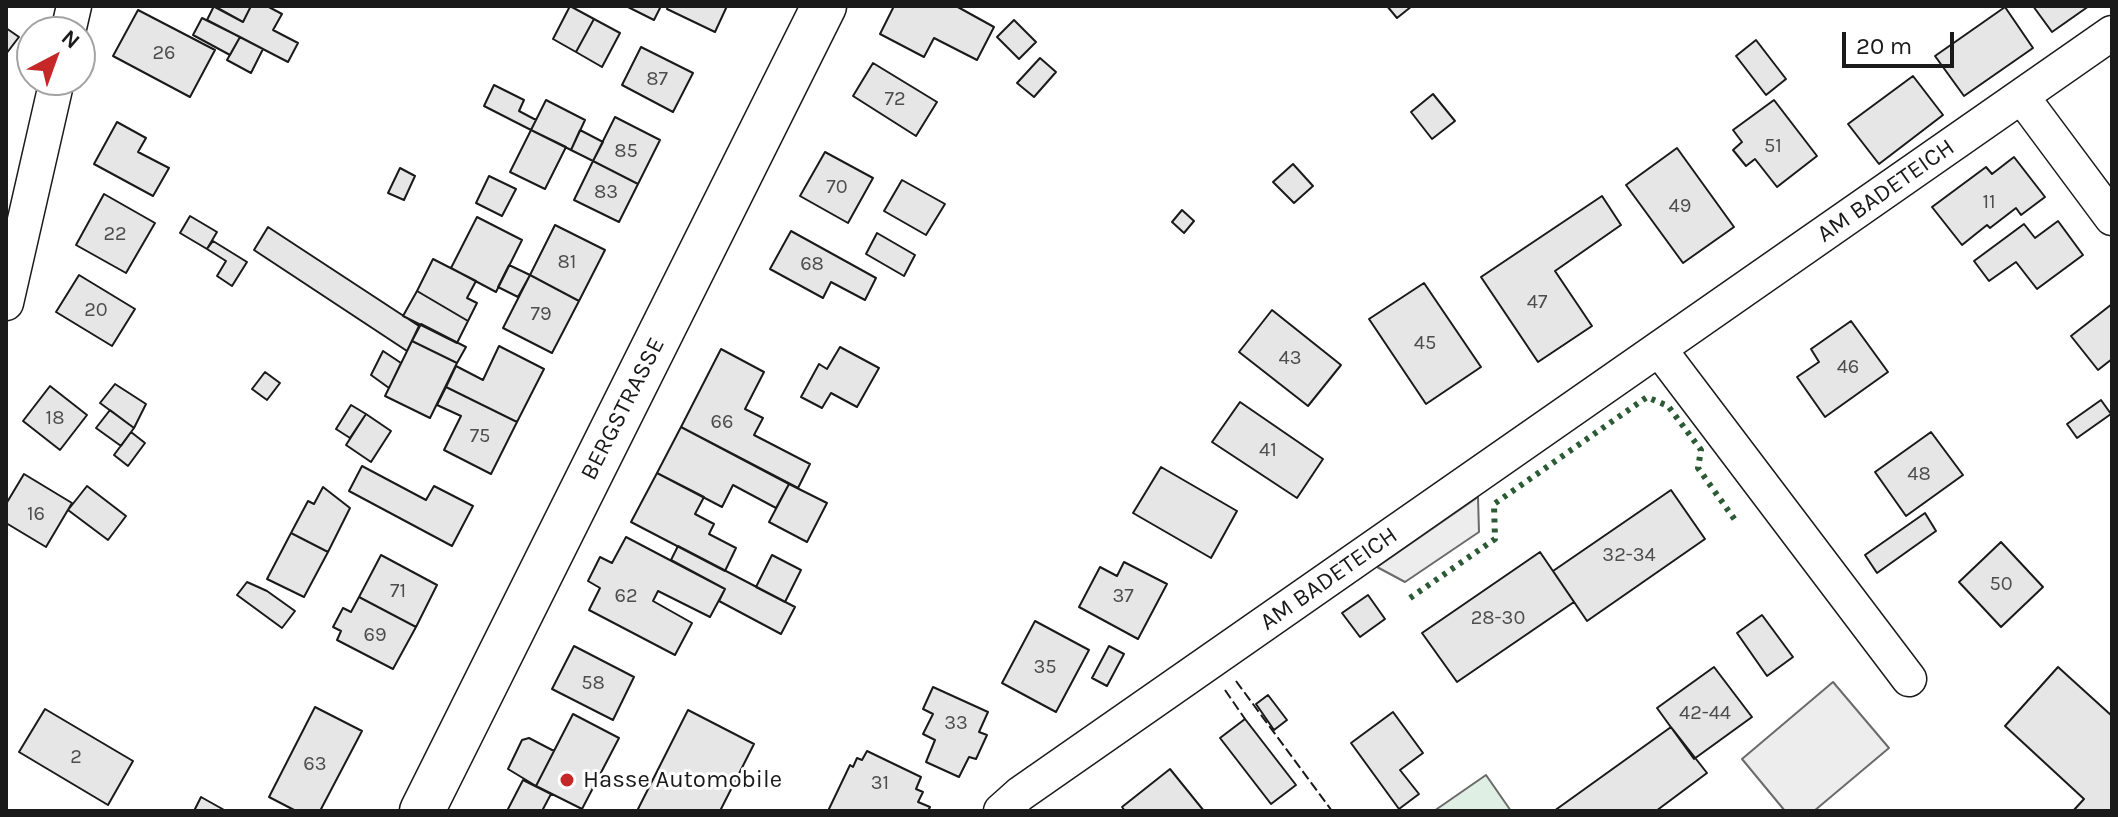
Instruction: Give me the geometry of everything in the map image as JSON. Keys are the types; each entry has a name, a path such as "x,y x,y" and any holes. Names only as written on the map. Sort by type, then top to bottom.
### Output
{"main road":[{"name":"BERGSTRASSE","path":"422,811 824,6"}],"street":[{"name":"AM BADETEICH","path":"1001,811 1020,794 2112,33"},
{"path":"6,303 53,96"},
{"path":"2022,97 2112,218"},
{"path":"1659,349 1909,679"}],"green space":[{"path":"1486,775 1511,811 1434,811"}],"shaded area":[{"path":"1478,497 1479,532 1405,582 1377,567"},
{"path":"1833,682 1889,748 1814,811 1785,811 1742,759"}],"building":[{"path":"213,6 251,6 243,22"},
{"path":"214,6 243,22 251,6 267,6 282,14 273,30 298,43 288,62 207,20"},
{"path":"570,6 594,19 576,52 553,39"},
{"path":"626,6 661,6 654,20"},
{"path":"669,6 727,6 715,32 667,9"},
{"path":"894,6 956,6 994,27 977,60 934,38 924,57 880,34"},
{"path":"1387,6 1412,6 1397,18"},
{"path":"2033,6 2089,6 2052,32"},
{"path":"2005,7 2033,48 1964,96 1935,56"},
{"path":"138,10 215,50 190,97 113,56"},
{"path":"202,18 240,37 230,55 193,35"},
{"path":"594,19 620,33 602,67 576,52"},
{"path":"1014,20 1036,42 1019,59 997,37"},
{"path":"6,28 16,35 16,41 6,54"},
{"path":"240,37 263,49 251,73 227,60"},
{"path":"1756,40 1786,79 1766,95 1736,56"},
{"path":"641,47 693,73 673,112 622,85"},
{"path":"1040,58 1056,72 1034,97 1017,83"},
{"path":"873,63 937,102 916,136 853,96"},
{"path":"1913,76 1943,115 1879,164 1848,124"},
{"path":"494,85 524,100 519,111 536,120 531,130 484,106"},
{"path":"1433,94 1455,121 1432,139 1411,112"},
{"path":"546,100 585,120 571,150 531,130"},
{"path":"1774,100 1817,156 1777,187 1755,159 1746,166 1733,150 1742,142 1733,130"},
{"path":"615,117 660,140 638,184 593,161"},
{"path":"117,122 146,138 138,152 169,168 153,196 94,164"},
{"path":"531,130 566,147 545,189 510,172"},
{"path":"580,130 603,142 593,161 571,150"},
{"path":"1677,148 1734,227 1683,263 1626,185"},
{"path":"825,152 873,178 848,223 800,196"},
{"path":"2014,157 2045,197 2021,215 2016,208 1962,245 1932,207 1986,167 1992,174"},
{"path":"593,161 638,184 619,222 574,200"},
{"path":"1293,164 1313,186 1294,203 1273,182"},
{"path":"400,168 415,176 404,200 388,193"},
{"path":"489,176 516,189 502,216 476,203"},
{"path":"902,180 945,204 926,235 884,211"},
{"path":"104,194 155,223 126,273 76,245"},
{"path":"1602,196 1621,225 1555,271 1592,326 1538,362 1481,277"},
{"path":"1182,210 1194,221 1184,233 1172,222"},
{"path":"190,216 217,232 207,249 180,233"},
{"path":"477,217 522,240 496,292 451,268"},
{"path":"2058,221 2083,255 2037,289 2016,262 1989,281 1974,261 2024,224 2035,238"},
{"path":"555,225 605,250 579,301 530,275"},
{"path":"268,227 419,326 407,351 254,250"},
{"path":"791,231 876,278 865,300 831,282 823,298 770,269"},
{"path":"877,233 915,255 904,276 866,254"},
{"path":"213,241 247,262 232,286 217,276 226,261 207,249"},
{"path":"433,259 476,281 467,298 477,303 468,321 417,291"},
{"path":"509,265 530,275 518,297 498,287"},
{"path":"79,275 135,309 112,346 56,312"},
{"path":"530,275 579,301 552,353 503,328"},
{"path":"1424,283 1481,367 1426,404 1369,319"},
{"path":"417,291 468,321 457,343 403,316"},
{"path":"2112,304 2112,359 2098,370 2071,336"},
{"path":"1272,310 1341,365 1308,406 1239,352"},
{"path":"1851,321 1888,372 1825,417 1797,377 1819,362 1811,349"},
{"path":"421,324 466,347 457,363 412,341"},
{"path":"412,341 457,363 430,418 385,396"},
{"path":"499,346 544,369 517,422 446,387 456,366 483,380"},
{"path":"840,347 879,368 857,407 831,393 822,408 801,397 819,364 827,369"},
{"path":"721,349 764,372 745,409 763,418 754,435 810,464 798,488 681,427"},
{"path":"383,351 401,363 389,388 371,375"},
{"path":"265,372 280,383 267,400 252,389"},
{"path":"115,384 146,404 134,428 100,403"},
{"path":"50,386 87,415 60,450 23,421"},
{"path":"446,387 517,422 491,474 444,450 461,416 437,405"},
{"path":"2101,400 2111,414 2077,438 2067,424"},
{"path":"1240,402 1323,459 1297,498 1212,442"},
{"path":"351,405 366,414 350,438 336,429"},
{"path":"110,410 134,428 121,446 96,428"},
{"path":"366,414 391,431 371,462 346,445"},
{"path":"681,427 789,484 776,508 733,485 722,507 657,473"},
{"path":"131,432 145,443 128,466 114,455"},
{"path":"1931,432 1963,475 1906,516 1875,472"},
{"path":"362,466 426,500 434,486 473,506 452,546 349,491"},
{"path":"1161,467 1237,511 1211,558 1133,513"},
{"path":"657,473 704,497 695,514 714,524 709,534 736,548 725,571 631,522"},
{"path":"24,474 72,503 46,547 6,523 6,504"},
{"path":"789,484 827,503 807,542 769,522"},
{"path":"87,486 126,516 108,540 68,510"},
{"path":"323,487 350,508 328,552 291,533 308,501 314,504"},
{"path":"1671,490 1705,539 1587,621 1553,571"},
{"path":"1925,513 1936,531 1877,573 1865,555"},
{"path":"291,533 328,552 304,597 267,579"},
{"path":"626,537 725,589 710,617 658,591 653,601 692,623 675,655 589,610 600,588 588,581 600,557 612,563"},
{"path":"2001,542 2043,587 2001,627 1959,582"},
{"path":"678,546 795,607 781,634 719,601 725,589 671,560"},
{"path":"1540,552 1574,602 1457,682 1422,633"},
{"path":"381,555 437,585 416,627 359,597"},
{"path":"772,555 801,570 785,602 756,587"},
{"path":"1124,562 1167,584 1138,639 1079,607 1100,567 1117,576"},
{"path":"247,582 267,591 295,611 282,628 237,595"},
{"path":"1368,595 1385,619 1360,637 1342,613"},
{"path":"359,597 416,627 393,669 337,640 341,631 333,627 343,608 351,612"},
{"path":"1762,615 1793,657 1767,676 1737,633"},
{"path":"1035,621 1089,650 1056,712 1002,683"},
{"path":"574,646 634,677 613,720 552,689"},
{"path":"1109,646 1124,654 1107,686 1092,678"},
{"path":"1714,667 1752,717 1694,759 1657,708"},
{"path":"2058,667 2112,716 2112,811 2073,811 2084,799 2005,726"},
{"path":"933,687 988,712 979,732 987,735 976,759 969,757 959,777 926,762 935,740 923,734 933,714 923,709"},
{"path":"1268,695 1287,720 1274,730 1256,704"},
{"path":"315,707 362,731 320,811 296,811 269,797"},
{"path":"45,709 133,761 108,805 19,752"},
{"path":"688,710 754,744 720,811 637,811"},
{"path":"1393,712 1423,753 1400,770 1419,794 1399,809 1351,743"},
{"path":"573,714 619,738 582,809 536,786"},
{"path":"1245,719 1296,785 1271,804 1220,738"},
{"path":"1671,727 1707,773 1656,811 1554,811"},
{"path":"529,738 554,751 536,786 508,769 522,740"},
{"path":"867,751 921,777 916,789 923,792 918,802 930,807 928,811 828,811 850,765 853,767 857,758 862,760"},
{"path":"1170,769 1204,811 1125,811 1122,807"},
{"path":"523,780 551,794 542,811 507,811"},
{"path":"201,797 226,811 194,811"}],"hedge":[{"path":"1410,598 1495,539 1494,504 1647,397 1668,406 1701,450 1698,468 1735,520"}],"fence":[{"path":"1236,681 1332,811"},
{"path":"1225,690 1245,719"}],"place":[{"name":"Hasse Automobile","path":"567,780"}]}
